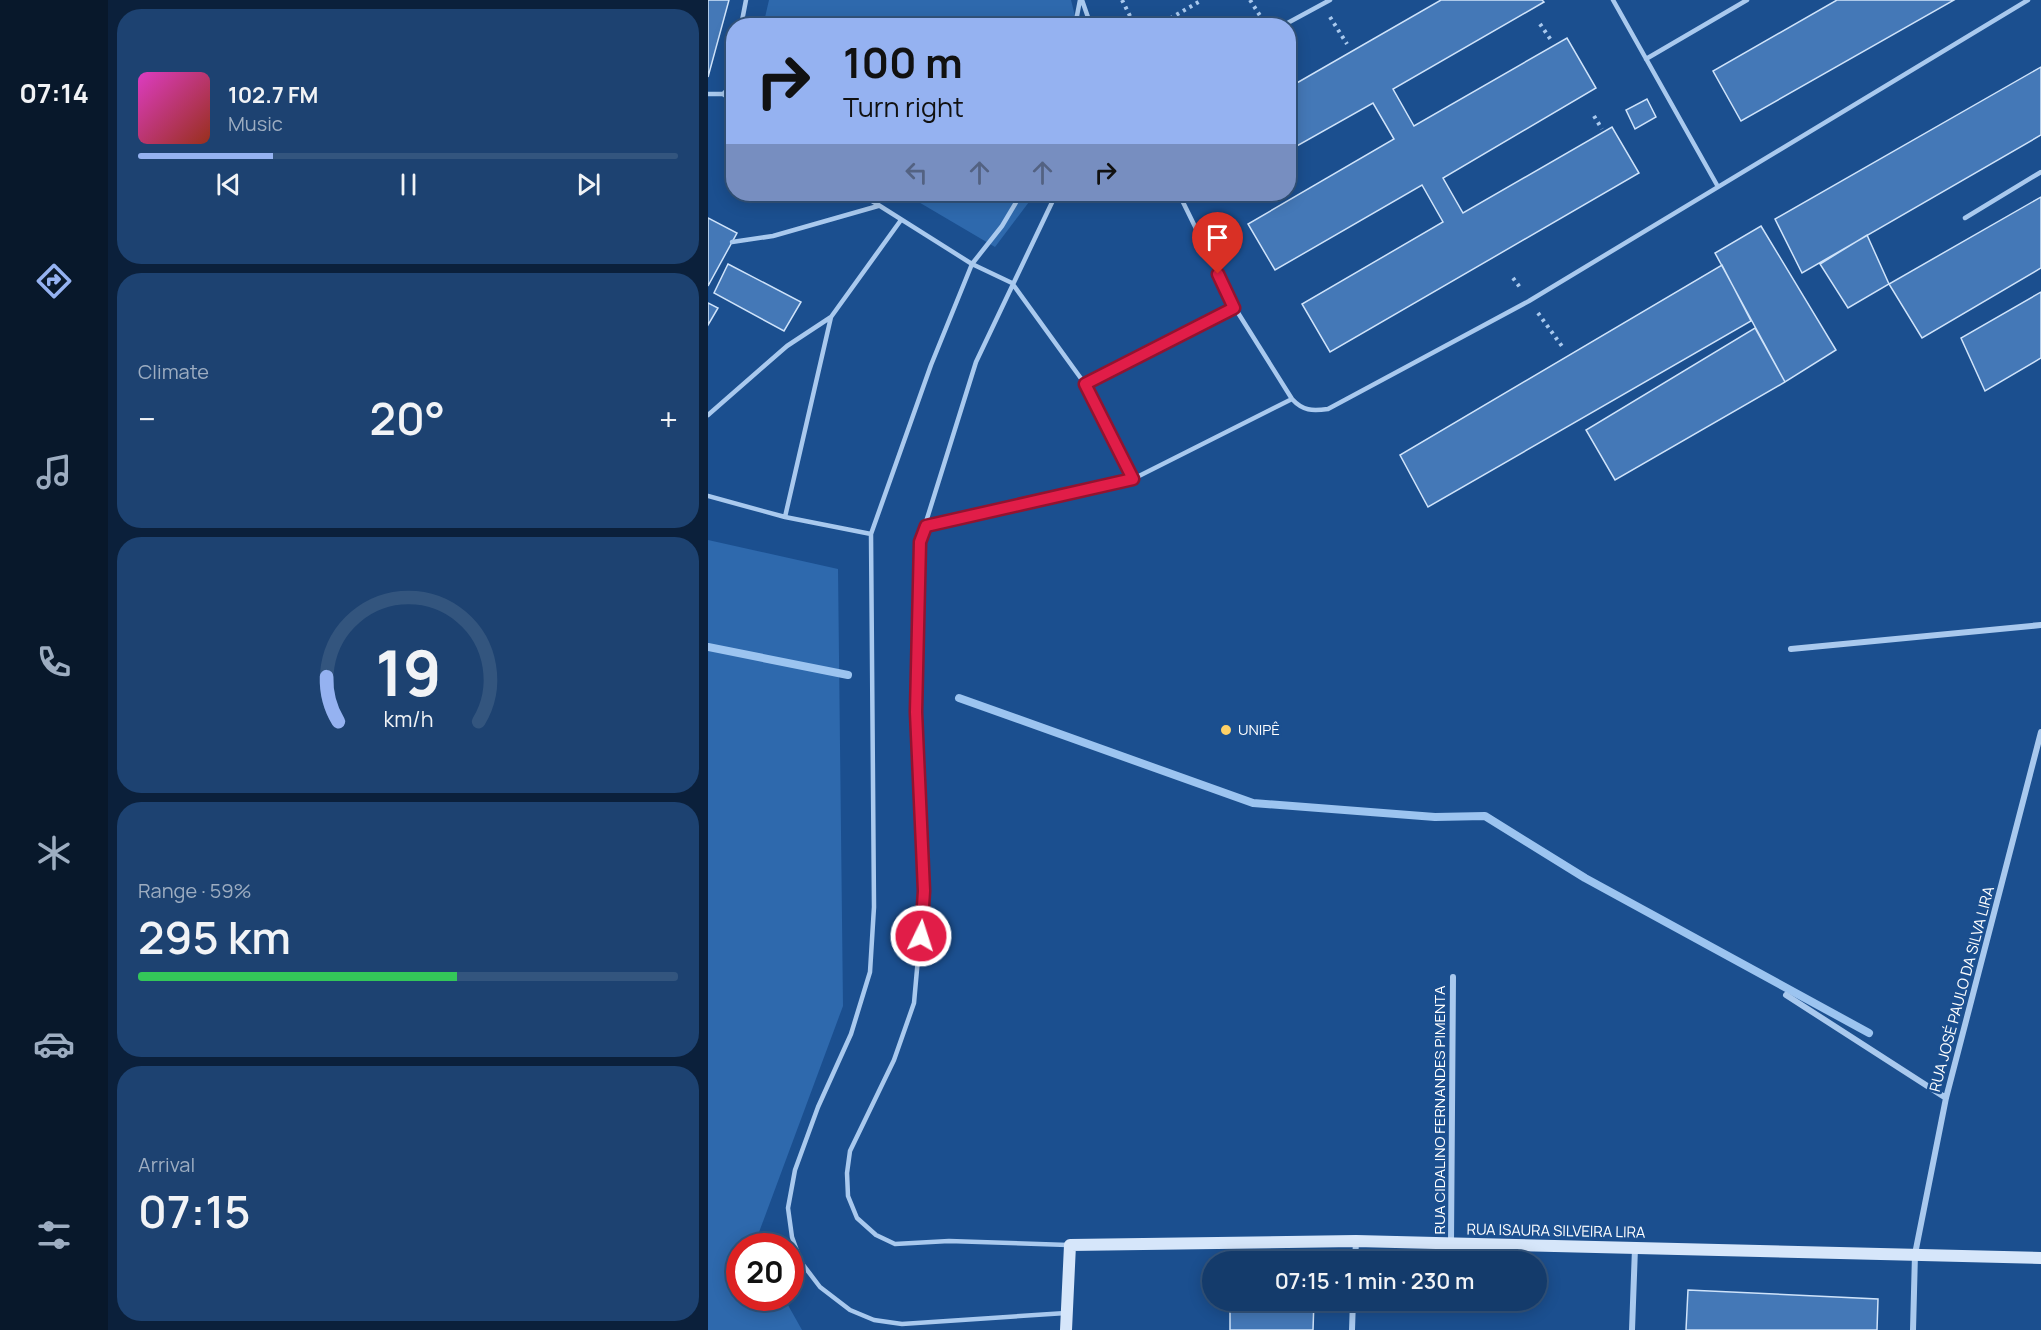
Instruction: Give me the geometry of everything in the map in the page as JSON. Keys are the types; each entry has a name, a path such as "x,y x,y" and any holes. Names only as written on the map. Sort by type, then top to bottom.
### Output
{"main road":[{"name":"RUA ISAURA SILVEIRA LIRA","path":"1070,1245 1356,1241 2041,1258"},
{"path":"1066,1330 1070,1245"}],"street":[{"path":"1791,649 2041,626"},
{"name":"RUA JOSÉ PAULO DA SILVA LIRA","path":"1913,1330 1915,1254 1946,1098 2041,732"},
{"name":"RUA CIDALINO FERNANDES PIMENTA","path":"1451,1244 1452,977"},
{"path":"1786,995 1946,1098"},
{"path":"1356,1241 1356,1251"},
{"path":"1632,1330 1635,1248"},
{"path":"1352,1330 1353,1311"}],"lane":[{"path":"743,18 746,0"},
{"path":"1077,18 1081,0"},
{"path":"1081,0 1088,18"},
{"path":"1296,19 1330,0"},
{"path":"1613,0 1717,185"},
{"path":"1646,59 1747,0"},
{"path":"1182,201 1234,308 1292,399 1300,408 1311,411 1328,409 1529,301 1717,185 2028,0"},
{"path":"723,94 726,91"},
{"path":"708,94 726,96"},
{"path":"1965,218 2041,172"},
{"path":"872,201 972,264 1012,283 1085,384 1133,479"},
{"path":"1017,201 1002,226 972,264 931,365 871,534 874,907 870,972 851,1034 818,1107 795,1170 788,1208 792,1237 801,1262 820,1287 850,1310 874,1320 902,1324 1067,1313"},
{"path":"1053,201 976,362 920,542 916,712 924,891 914,1003 894,1060 850,1151 847,1173 848,1196 857,1218 866,1228 895,1244 949,1240 1070,1245"},
{"path":"732,242 773,236 879,206"},
{"path":"708,415 787,346 831,317 902,220"},
{"path":"1085,384 1234,308"},
{"path":"785,517 831,317"},
{"path":"926,526 1133,479 1292,399"},
{"path":"708,496 785,517 871,534"}],"path":[{"path":"1122,0 1131,18"},
{"path":"1171,18 1202,0"},
{"path":"1250,0 1261,18"},
{"path":"1322,5 1347,44"},
{"path":"1540,24 1551,40"},
{"path":"1594,116 1602,129"}],"shaded area":[{"path":"769,0 1071,0 1075,16 1074,18 765,18"},
{"path":"917,201 1030,201 995,247"},
{"path":"708,540 838,569 843,1006 759,1233 726,1233 726,1311 791,1311 802,1330 708,1330"}],"building":[{"path":"708,0 729,0 708,77"},
{"path":"1441,0 1542,0 1544,2 1393,89 1414,126 1567,38 1596,88 1443,178 1463,213 1612,127 1639,173 1330,352 1302,304 1443,222 1422,185 1275,270 1248,224 1288,201 1296,201 1296,196 1394,139 1373,103 1296,146 1296,83"},
{"path":"1837,0 1954,0 1741,121 1713,71"},
{"path":"2041,67 2041,135 1802,273 1775,219"},
{"path":"1647,99 1656,117 1635,129 1626,110"},
{"path":"2041,197 2041,268 1922,338 1889,284"},
{"path":"708,218 737,233 708,286"},
{"path":"1761,226 1836,350 1785,382 1715,253"},
{"path":"1867,235 1889,284 1848,308 1820,264"},
{"path":"728,264 801,302 784,331 714,293"},
{"path":"1722,265 1751,321 1428,507 1400,455"},
{"path":"2041,292 2041,358 1985,391 1961,338"},
{"path":"708,303 718,308 708,325"},
{"path":"1755,328 1785,382 1615,480 1586,430"},
{"path":"1688,1290 1878,1299 1877,1330 1686,1330"},
{"path":"1230,1311 1314,1311 1313,1330 1230,1330"}],"waterway":[{"path":"708,647 848,675"},
{"path":"959,698 1253,803 1435,817 1485,816 1585,878 1869,1033"}],"place":[{"name":"UNIPÊ","path":"1226,730"}],"route":[{"path":"921,936 924,891 916,712 920,542 926,526 1133,479 1085,384 1234,308 1218,274"}]}
